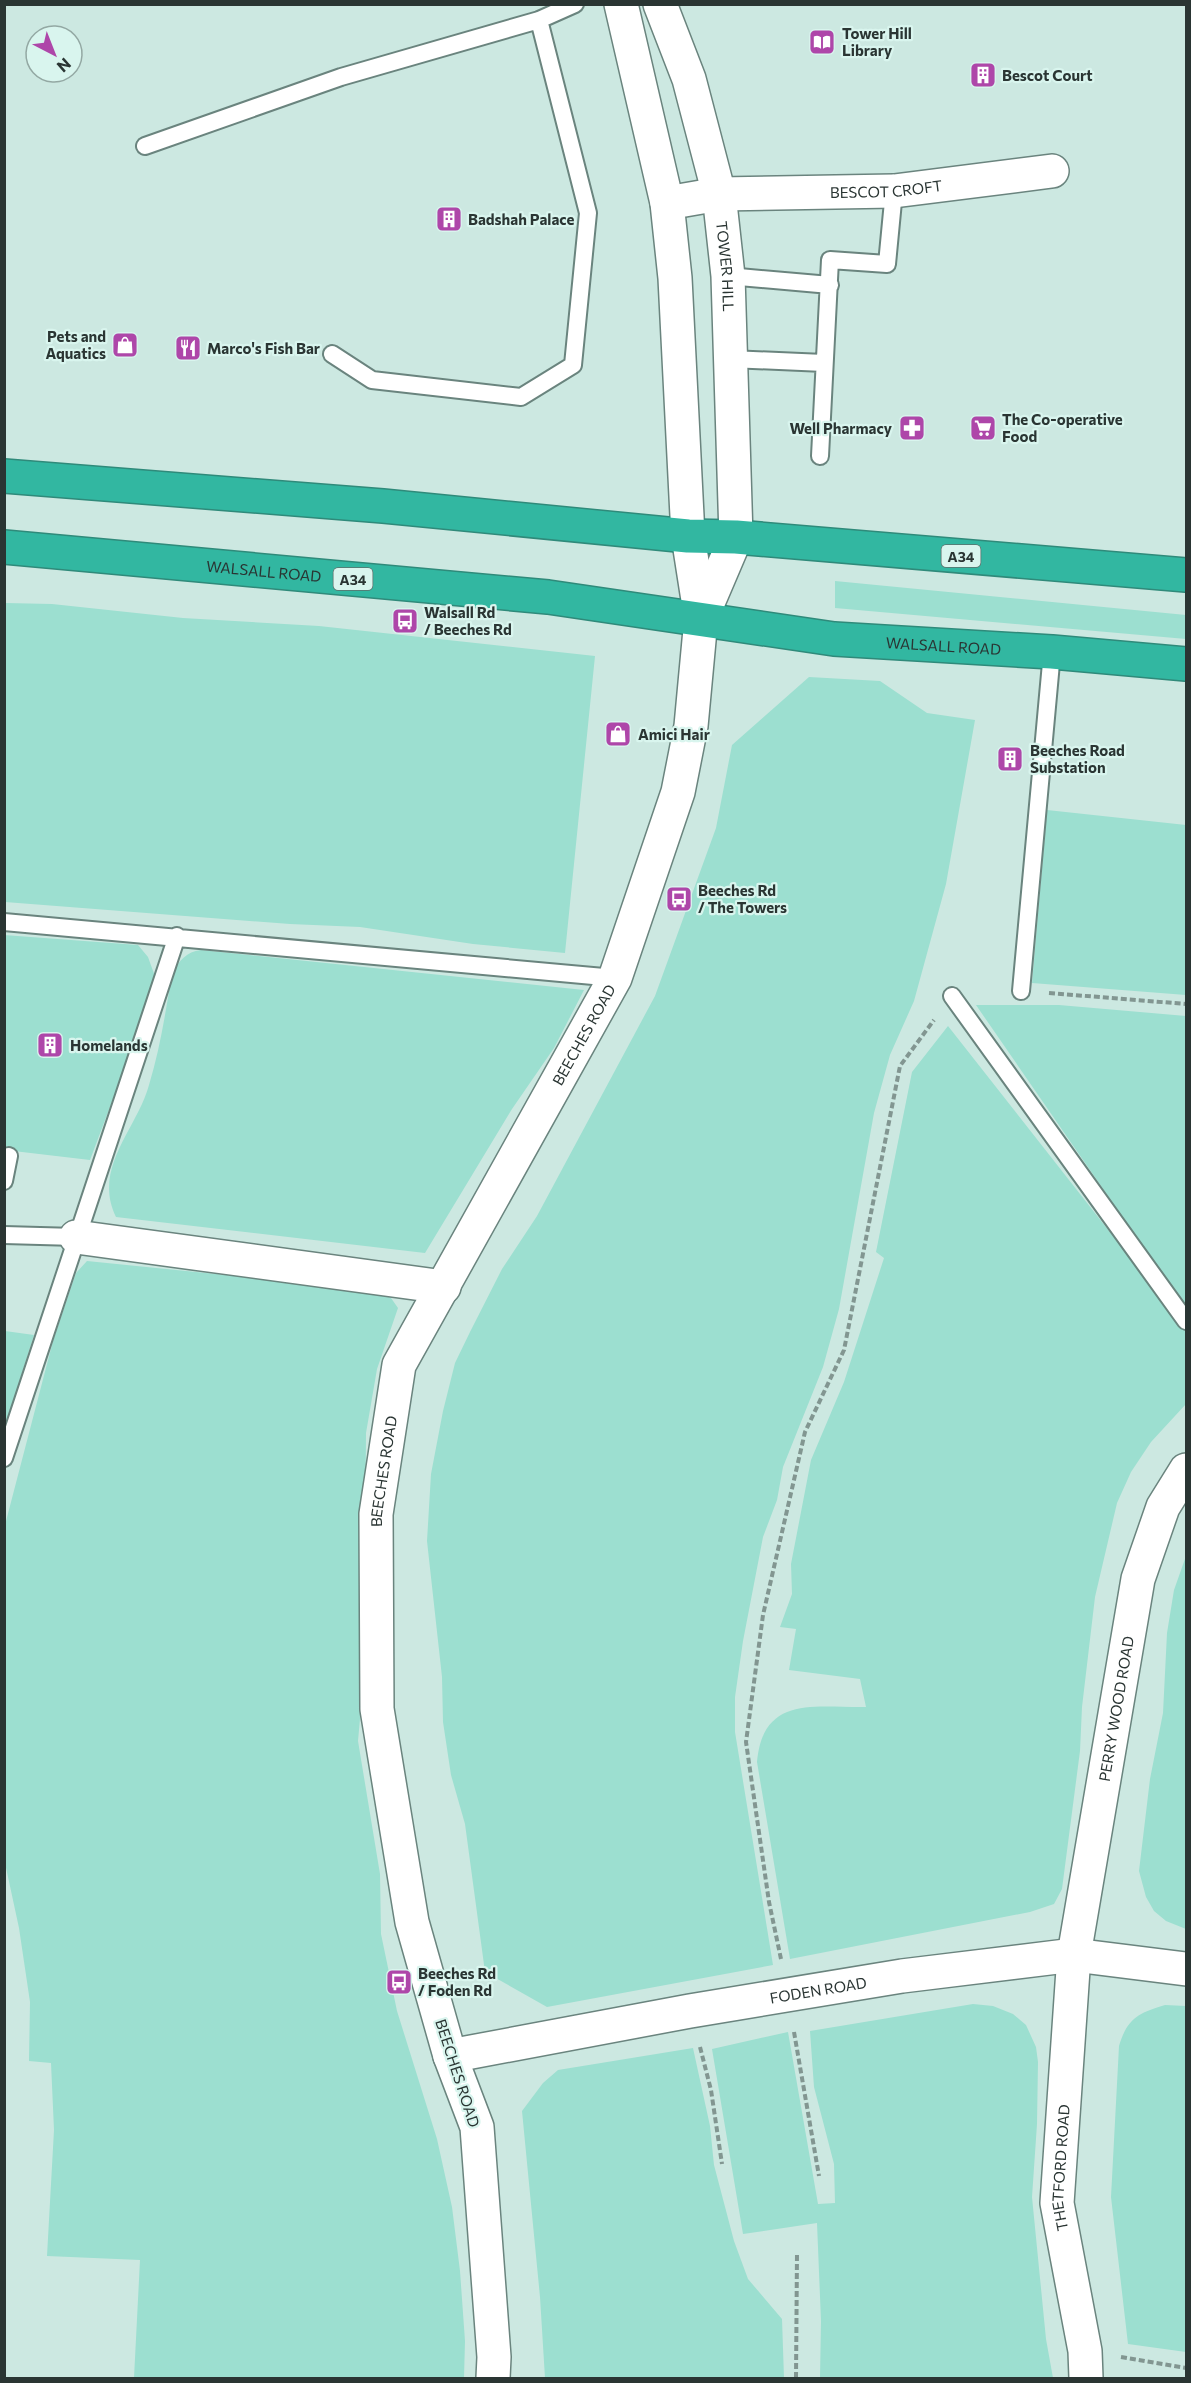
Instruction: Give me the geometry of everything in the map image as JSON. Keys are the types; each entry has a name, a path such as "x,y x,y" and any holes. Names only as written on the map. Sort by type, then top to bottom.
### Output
{"highway":[{"name":"A34","path":"4,476 383,506 688,536 736,537 1186,575"},
{"name":"WALSALL ROAD","path":"4,547 548,597 834,639 1052,652 1186,664"}],"street":[{"path":"621,4 667,203 681,357 688,536 701,619"},
{"name":"TOWER HILL","path":"660,4 689,79 719,194 728,276 736,537"},
{"name":"BESCOT CROFT","path":"667,203 719,194 894,191 1052,171"},
{"path":"701,619 736,537"},
{"name":"BEECHES ROAD","path":"493,2379 494,2357 477,2127 450,2056 412,1922 377,1697 376,1514 399,1365 615,978 678,792 691,726 701,619"},
{"path":"76,1237 444,1287"},
{"name":"PERRY WOOD ROAD","path":"1074,1955 1138,1579 1163,1507 1186,1470"},
{"name":"FODEN ROAD","path":"450,2056 690,2011 902,1976 1074,1955 1186,1969"},
{"name":"THETFORD ROAD","path":"1074,1955 1057,2203 1085,2365"}],"lane":[{"path":"145,146 340,77 539,20 575,4"},
{"path":"332,354 372,380 521,397 573,365 588,213 539,20"},
{"path":"820,456 824,363 831,285 830,260 887,264 894,191"},
{"path":"728,276 831,285"},
{"path":"730,359 824,363"},
{"path":"1021,991 1052,652"},
{"path":"4,922 177,936 615,978"},
{"path":"4,1458 177,936"},
{"path":"952,996 1186,1321"},
{"path":"4,1181 9,1156"},
{"path":"4,1235 76,1237"}],"path":[{"path":"1021,991 1186,1004"},
{"path":"819,2176 788,1995 769,1902 746,1742 763,1615 806,1432 844,1350 900,1066 952,996"},
{"path":"690,2011 711,2090 722,2164"},
{"path":"796,2379 797,2253"},
{"path":"1085,2365 1186,2368"}],"green space":[{"path":"835,581 1186,615 1186,639 835,608"},
{"path":"5,603 52,604 183,618 319,626 595,656 565,953 473,944 360,927 290,924 5,902"},
{"path":"809,677 880,681 927,713 975,720 946,884 914,1001 890,1055 874,1113 839,1309 823,1367 783,1467 777,1500 763,1537 743,1641 735,1697 735,1732 773,1965 547,2007 485,1972 465,1824 451,1775 443,1722 442,1677 427,1541 431,1474 443,1411 455,1363 502,1269 537,1216 655,996 716,828 732,745"},
{"path":"1047,810 1186,825 1186,995 1032,983"},
{"path":"4,935 138,945 148,957 157,982 90,1160 5,1150"},
{"path":"201,950 584,990 554,1048 512,1109 425,1253 116,1217 110,1199 109,1182 119,1149 149,1085 160,1043 172,973 184,957"},
{"path":"976,1005 1059,1005 1186,1016 1186,1309"},
{"path":"948,1026 1186,1329 1186,1404 1151,1442 1131,1472 1117,1503 1095,1597 1082,1707 1080,1751 1062,1889 1054,1904 1030,1912 790,1959 757,1762 761,1740 770,1725 781,1715 795,1709 811,1707 866,1707 860,1679 789,1670 796,1629 780,1627 792,1594 791,1564 811,1460 844,1382 884,1258 876,1252 912,1072"},
{"path":"87,1261 374,1290 391,1298 398,1308 377,1369 366,1433 364,1674 358,1741 380,1874 381,1934 397,2011 437,2139 452,2207 465,2341 464,2378 134,2378 140,2260 47,2256 54,2130 51,2063 29,2061 30,2002 19,1928 5,1863 5,1525 53,1341 76,1273"},
{"path":"4,1331 34,1335 5,1427"},
{"path":"1186,1556 1186,1929 1166,1921 1154,1911 1146,1897 1139,1871 1150,1779 1163,1713 1167,1633 1174,1590"},
{"path":"973,2004 993,2006 1013,2014 1026,2025 1036,2047 1038,2062 1037,2124 1032,2197 1046,2339 1053,2378 820,2378 821,2321 817,2223 743,2234 712,2049 788,2032 818,2204 835,2203 834,2164 814,2087 810,2031"},
{"path":"1165,2005 1186,2006 1186,2352 1128,2344 1111,2197 1119,2046 1126,2029 1135,2018"},
{"path":"693,2048 710,2126 714,2165 734,2241 748,2279 782,2319 784,2378 545,2378 540,2297 522,2111 543,2083 558,2070"}],"place":[{"name":"Tower Hill Library","path":"822,42"},
{"name":"Bescot Court","path":"983,75"},
{"name":"Badshah Palace","path":"449,219"},
{"name":"Pets and Aquatics","path":"125,345"},
{"name":"Marco's Fish Bar","path":"188,348"},
{"name":"Well Pharmacy","path":"912,428"},
{"name":"The Co-operative Food","path":"983,428"},
{"name":"Walsall Rd / Beeches Rd","path":"405,621"},
{"name":"Amici Hair","path":"618,734"},
{"name":"Beeches Road Substation","path":"1010,759"},
{"name":"Beeches Rd / The Towers","path":"679,899"},
{"name":"Homelands","path":"50,1045"},
{"name":"Beeches Rd / Foden Rd","path":"399,1982"}]}
